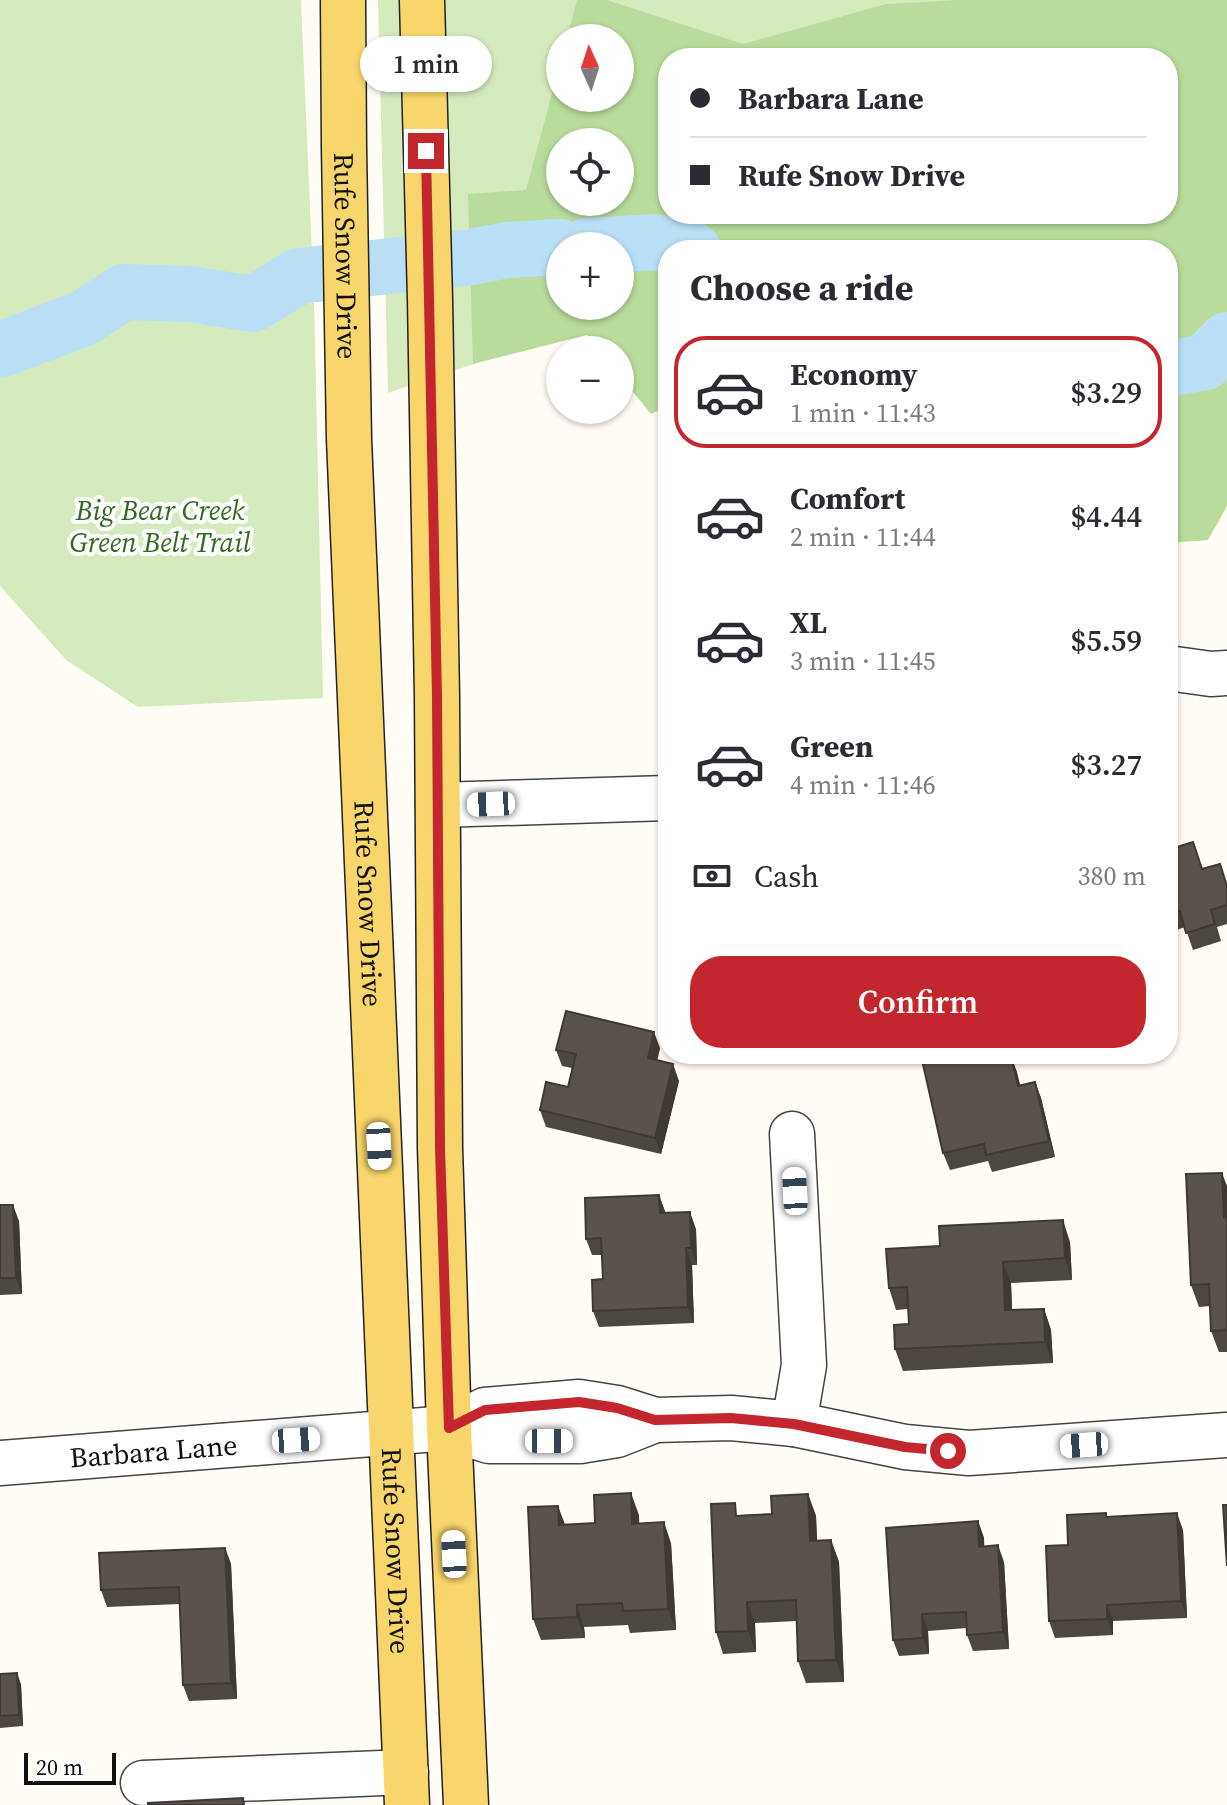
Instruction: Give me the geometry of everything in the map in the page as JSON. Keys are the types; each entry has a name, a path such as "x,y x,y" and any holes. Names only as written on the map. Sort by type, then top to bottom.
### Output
{"main road":[{"name":"Rufe Snow Drive","path":"343,0 349,439 406,1789"},
{"name":"Rufe Snow Drive","path":"422,0 433,438 440,1148 466,1805"}],"street":[{"path":"1178,669 1227,673"},
{"path":"438,805 658,798"},
{"path":"792,1134 804,1365 794,1424"},
{"name":"Barbara Lane","path":"0,1463 449,1428 485,1410 579,1402 617,1408 655,1420 731,1418 794,1424 905,1447 969,1453 1227,1435"},
{"path":"143,1783 406,1789"}],"green space":[{"name":"Big Bear Creek Green Belt Trail","path":"0,0 301,0 314,300 323,698 138,707 66,660 0,586"},
{"path":"378,0 1227,0 1227,505 1178,537 1178,240 658,240 658,262 634,291 634,232 546,232 546,320 604,320 557,336 546,336 546,340 388,393"},
{"path":"577,0 607,0 743,44 886,4 957,0 1227,0 1227,506 1208,540 1178,542 1178,240 658,240 658,411 651,414 634,393 634,336 546,336 546,345 473,364 468,194 526,190 547,112 634,112 634,24 571,24"}],"building":[{"path":"1193,842 1202,869 1220,864 1227,886 1227,905 1211,910 1215,924 1186,933 1180,911 1178,847"},
{"path":"566,1011 654,1032 648,1058 658,1060 658,1064 673,1064 655,1138 540,1110 546,1082 568,1087 576,1054 556,1050"},
{"path":"923,1064 1013,1064 1018,1086 1035,1082 1049,1141 986,1155 984,1144 943,1153"},
{"path":"1222,1173 1224,1217 1227,1216 1227,1330 1211,1331 1209,1284 1191,1285 1186,1174"},
{"path":"659,1195 660,1213 690,1212 691,1248 686,1248 688,1307 593,1311 592,1280 603,1279 601,1238 586,1239 585,1198"},
{"path":"0,1205 13,1205 16,1278 0,1278"},
{"path":"1063,1220 1065,1258 1003,1262 1005,1310 1044,1309 1045,1342 895,1349 894,1325 909,1324 907,1287 889,1288 886,1249 940,1246 939,1226"},
{"path":"631,1493 632,1524 664,1522 668,1609 623,1611 622,1603 577,1605 577,1617 533,1619 528,1507 558,1506 559,1525 595,1523 594,1495"},
{"path":"808,1494 810,1541 831,1540 836,1660 798,1661 796,1600 747,1602 748,1631 716,1632 711,1504 735,1503 736,1516 772,1514 771,1496"},
{"path":"1223,1505 1227,1505 1227,1566"},
{"path":"1106,1513 1106,1517 1177,1513 1181,1601 1107,1605 1107,1619 1049,1621 1046,1546 1068,1545 1067,1515"},
{"path":"978,1521 979,1547 998,1545 1003,1632 967,1635 966,1612 922,1614 923,1638 893,1640 886,1528"},
{"path":"225,1548 231,1683 183,1685 179,1587 101,1590 99,1553"},
{"path":"17,1673 19,1715 0,1716 0,1674"},
{"path":"243,1798 244,1805 148,1805 148,1803"}],"waterway":[{"path":"634,243 658,243"},
{"path":"0,350 84,318 124,292 190,294 253,304 299,276 546,248"},
{"path":"1178,367 1205,362 1227,340"}],"route":[{"path":"426,151 437,697 440,1148 449,1428 485,1410 579,1402 617,1408 655,1420 731,1418 794,1424 905,1447 948,1451"}]}
